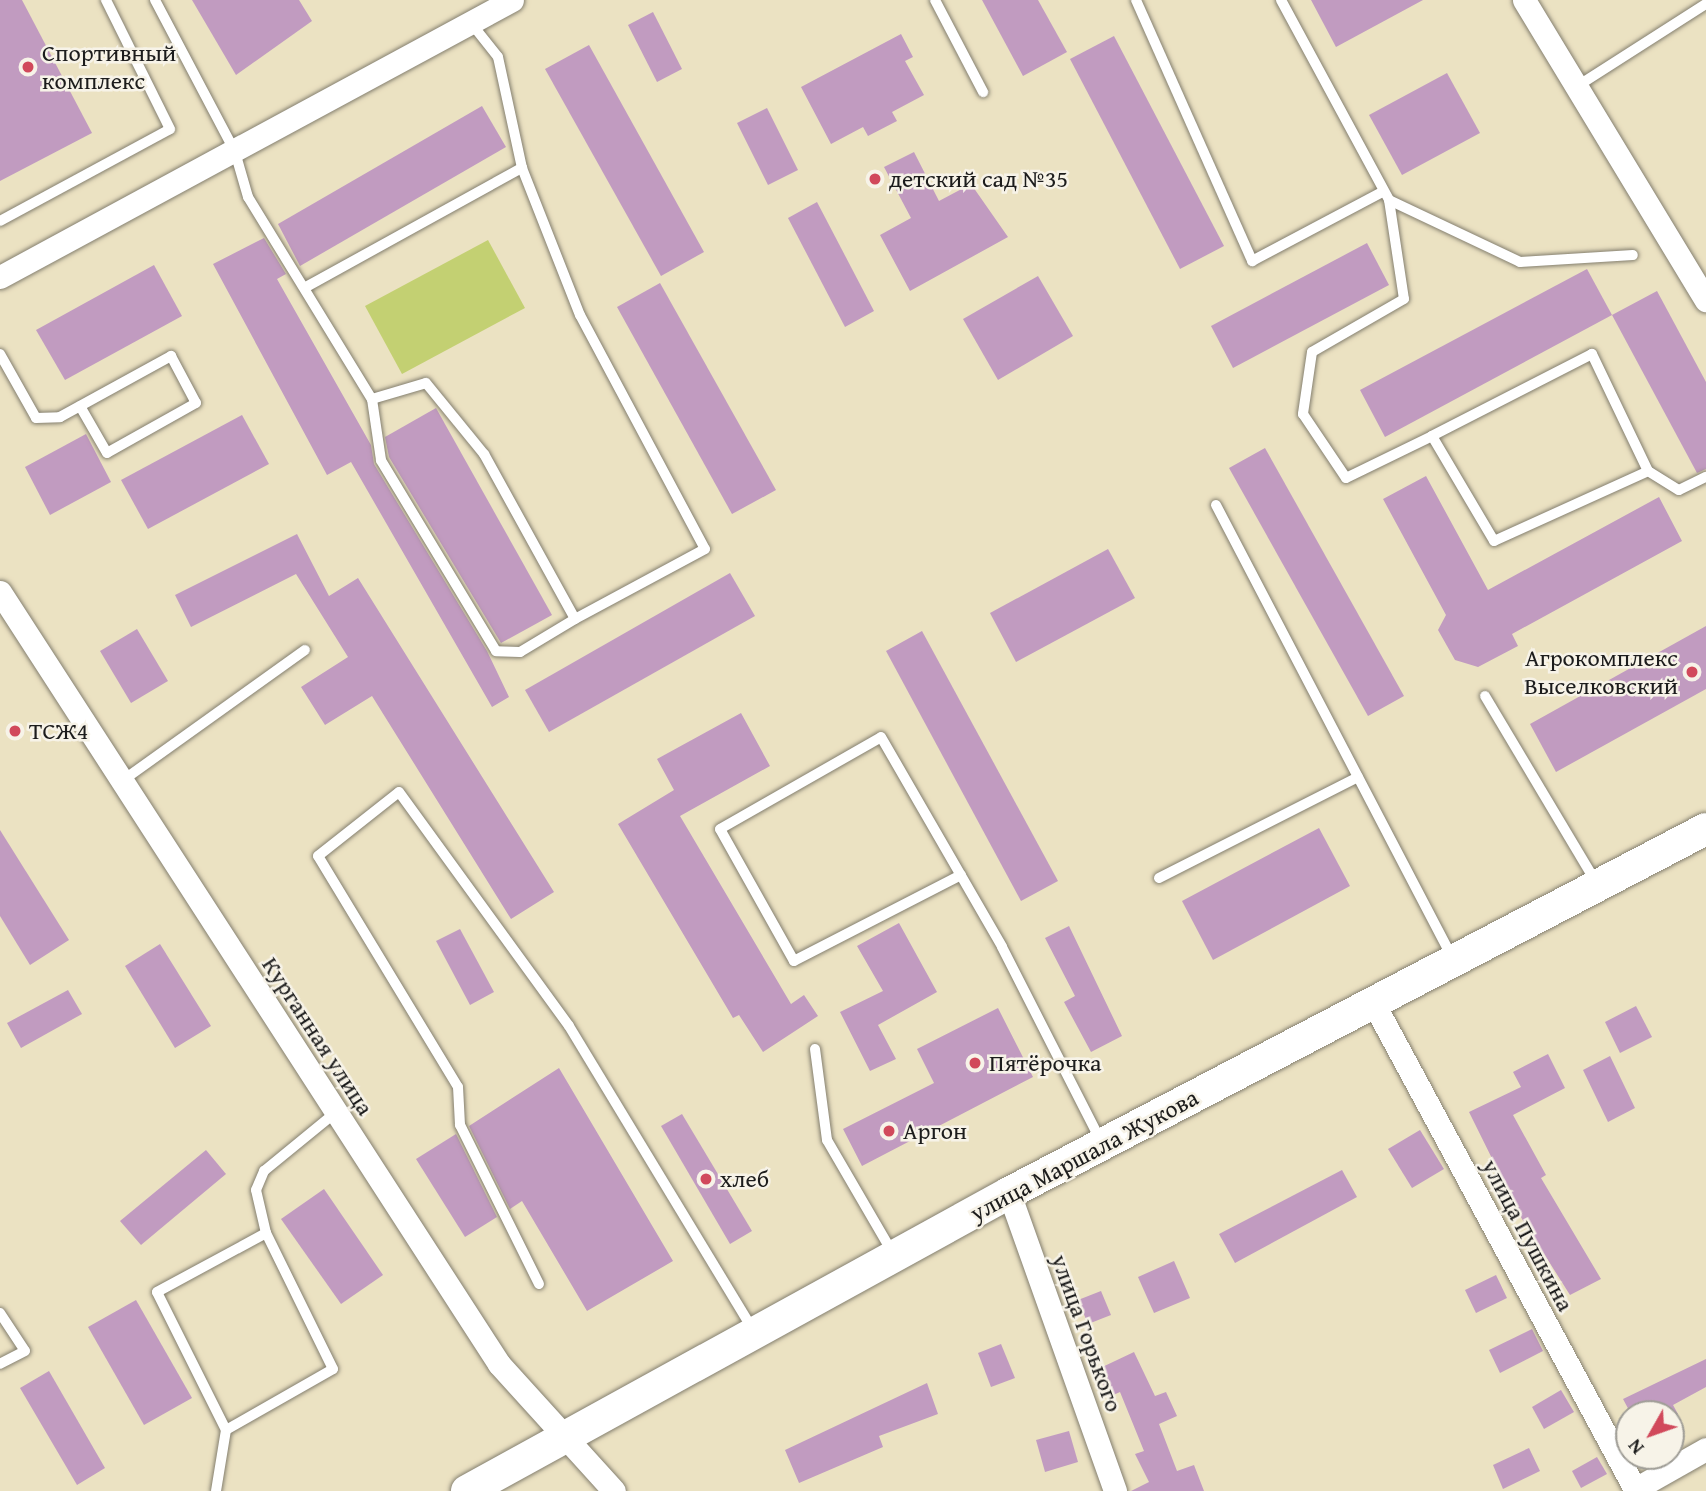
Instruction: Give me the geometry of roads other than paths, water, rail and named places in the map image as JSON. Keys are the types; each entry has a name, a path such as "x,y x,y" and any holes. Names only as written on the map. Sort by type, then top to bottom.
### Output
{"main road":[{"name":"улица Маршала Жукова","path":"467,1491 1009,1193 1706,829"}],"street":[{"path":"0,277 512,0"},
{"path":"1524,0 1706,300"},
{"name":"Курганная улица","path":"0,592 499,1364 562,1438 614,1491"},
{"name":"улица Пушкина","path":"1374,1004 1635,1490"},
{"name":"улица Горького","path":"1009,1193 1115,1491"},
{"path":"1635,1490 1706,1449"}],"lane":[{"path":"0,221 170,129 106,0"},
{"path":"155,0 235,152 248,197 306,287 372,399 381,460 496,651 520,652 705,549 580,315 522,168 498,57 471,23"},
{"path":"935,0 982,92"},
{"path":"1136,0 1252,261 1386,196"},
{"path":"1281,0 1386,196 1404,299 1312,352 1303,414 1346,478 1592,354 1648,471 1679,490 1706,477"},
{"path":"1576,87 1706,4"},
{"path":"306,287 522,168"},
{"path":"1386,196 1520,262 1633,255"},
{"path":"0,354 36,418 80,406 171,356 196,403 107,453 80,406"},
{"path":"372,399 426,383 484,454 576,620"},
{"path":"1432,436 1494,541 1648,471"},
{"path":"1216,505 1455,961"},
{"path":"122,781 305,650"},
{"path":"1485,696 1598,886"},
{"path":"961,875 794,961 720,829 881,737 961,875 1103,1144"},
{"path":"1159,878 1358,776"},
{"path":"539,1284 460,1125 458,1087 318,856 399,792 569,1026 754,1333"},
{"path":"815,1049 827,1140 894,1256"},
{"path":"226,1430 333,1369 266,1233 256,1190 264,1171 336,1112"},
{"path":"216,1491 226,1430 158,1292 266,1233"},
{"path":"0,1313 25,1351 0,1364"}],"place":[{"name":"Спортивный комплекс","path":"28,67"},
{"name":"детский сад №35","path":"875,179"},
{"name":"Агрокомплекс Выселковский","path":"1692,672"},
{"name":"ТСЖ4","path":"15,731"},
{"name":"Пятёрочка","path":"975,1063"},
{"name":"Аргон","path":"889,1131"},
{"name":"хлеб","path":"706,1179"}]}
